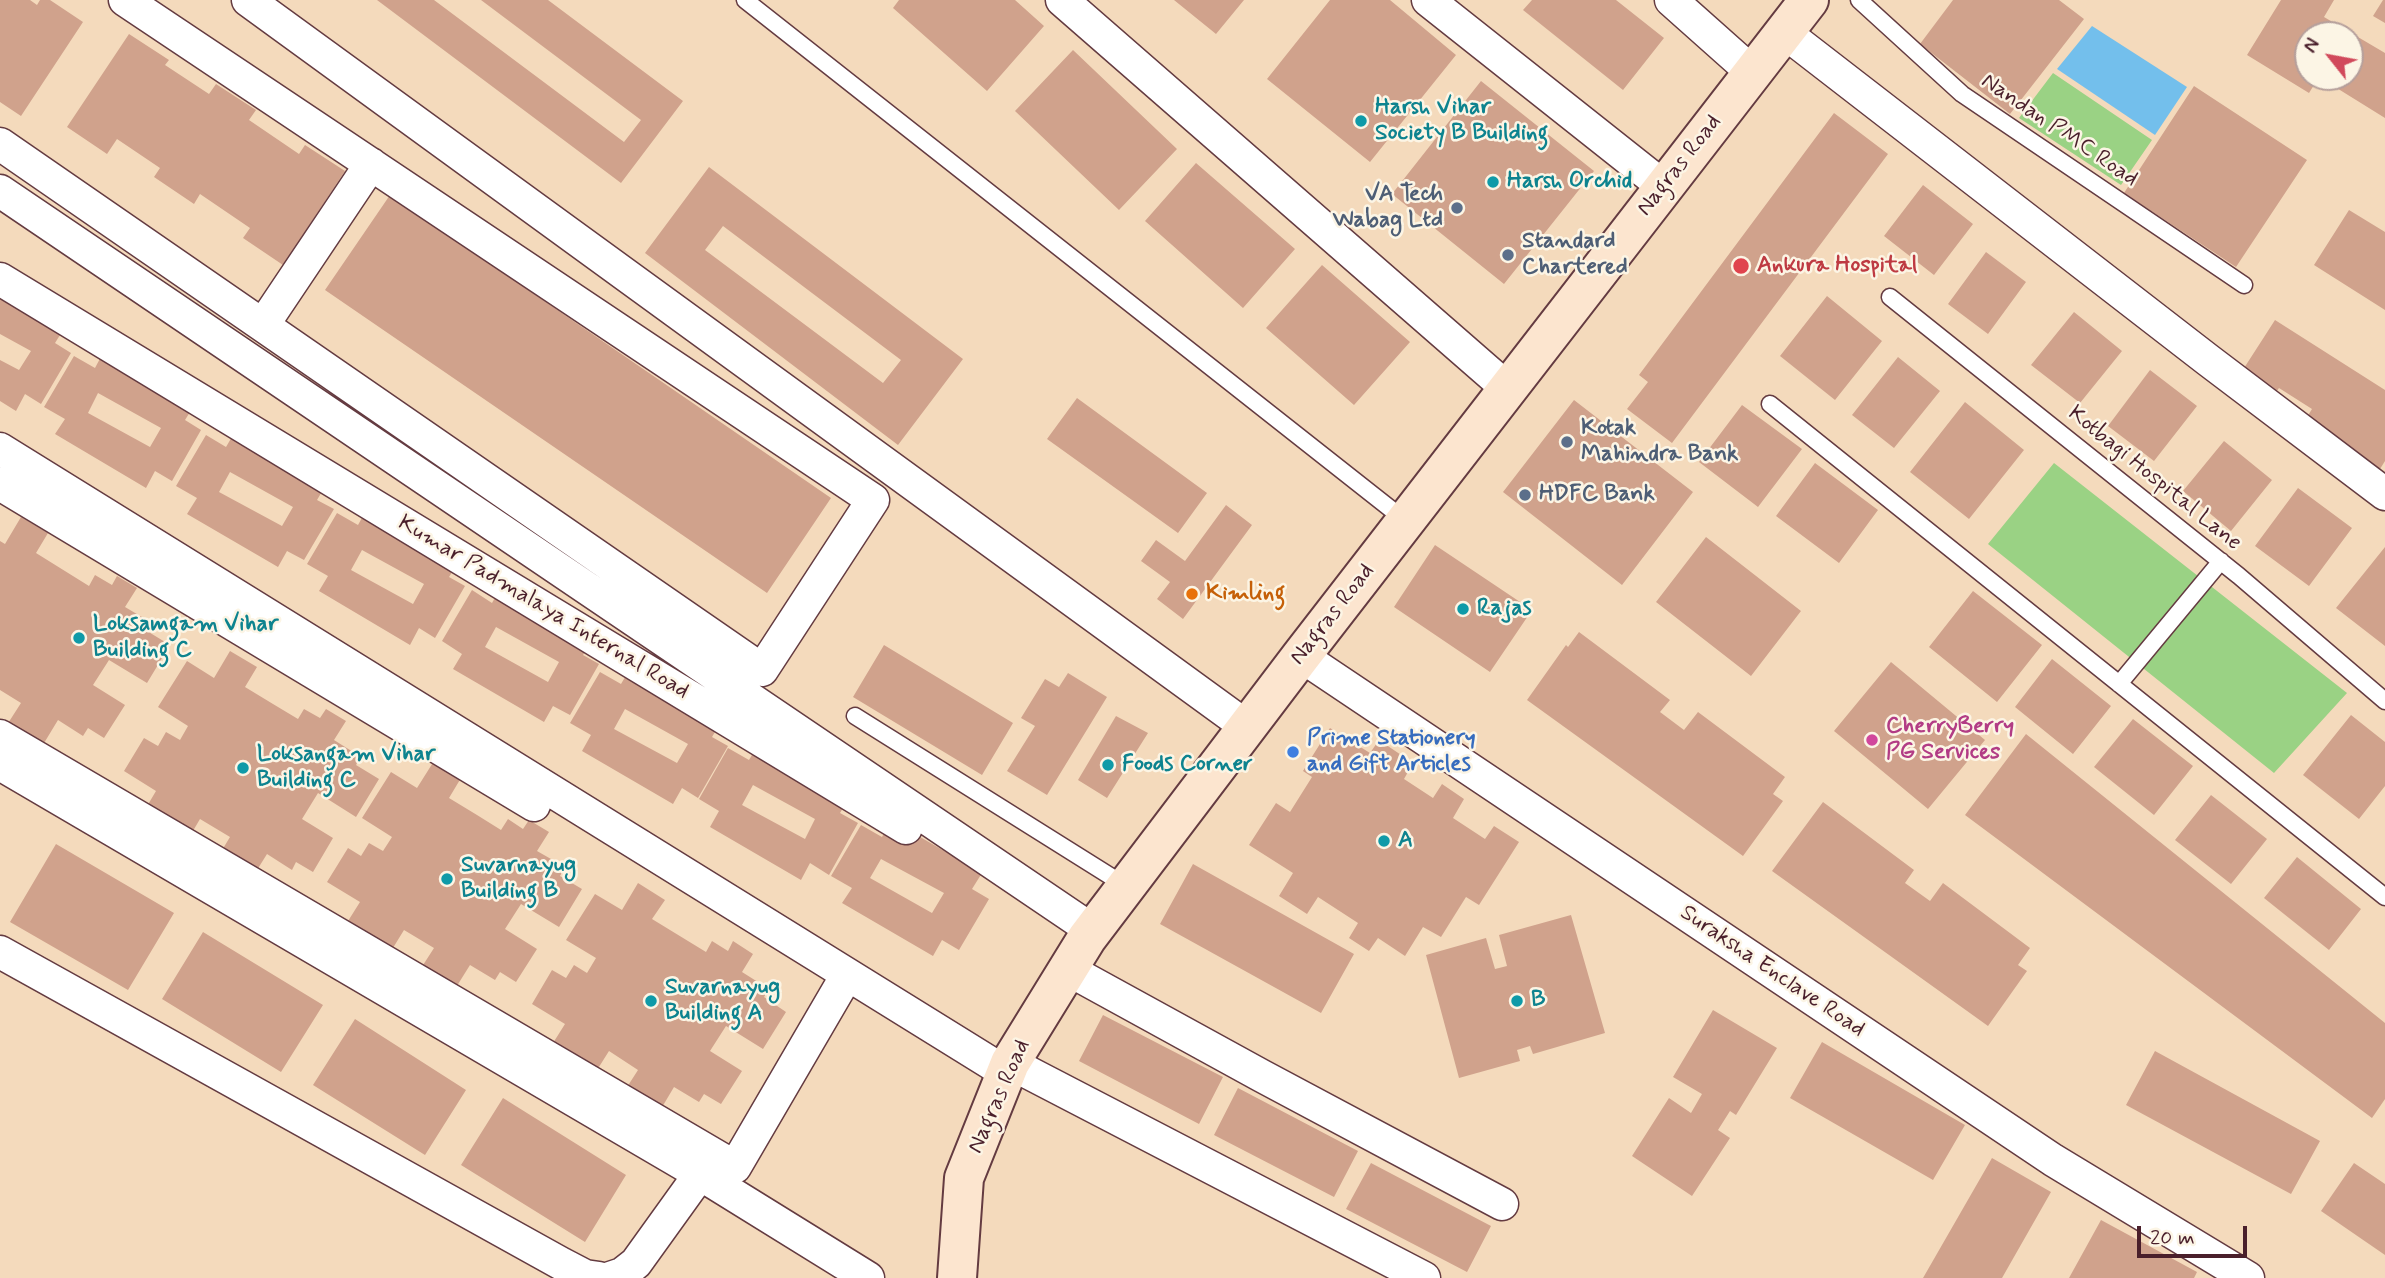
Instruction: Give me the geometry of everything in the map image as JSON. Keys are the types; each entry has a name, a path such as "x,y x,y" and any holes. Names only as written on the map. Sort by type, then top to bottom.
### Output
{"main road":[{"name":"Nagras Road","path":"957,1278 964,1178 1005,1073 1090,934 1301,656 1809,0"}],"street":[{"path":"0,144 762,670 873,500 125,0"},
{"path":"248,0 1247,727"},
{"path":"1062,0 1508,389"},
{"path":"1428,0 1664,187"},
{"path":"1671,0 1753,73"},
{"path":"1784,32 2385,494"},
{"path":"263,325 371,164"},
{"path":"0,191 1090,934"},
{"name":"Kumar Padmalaya Internal Road","path":"0,279 1090,934"},
{"path":"0,449 1005,1073"},
{"path":"0,484 271,649 840,987 1005,1073 1424,1278"},
{"name":"Suraksha Enclave Road","path":"1301,656 2053,1160 2248,1278"},
{"path":"0,736 735,1167 840,987"},
{"path":"0,764 700,1174 868,1278"},
{"path":"0,952 562,1265 585,1276 599,1278"},
{"path":"1067,969 1502,1203"},
{"path":"610,1278 622,1274 636,1264 700,1174"}],"lane":[{"path":"745,0 1406,521"},
{"name":"Nandan PMC Road","path":"1859,0 1962,94 2244,285"},
{"name":"Kotbagi Hospital Lane","path":"1891,297 2221,561 2385,701"},
{"path":"1770,404 2385,897"},
{"path":"2119,684 2221,561"},
{"path":"855,716 1126,886"}],"green space":[{"path":"2053,73 2152,140 2121,185 2019,118"},
{"path":"2054,463 2347,693 2274,773 1988,544"}],"water":[{"path":"2092,26 2187,87 2155,135 2057,69"}],"building":[{"path":"0,0 30,0 37,5 40,0 50,0 83,22 21,116 0,102"},
{"path":"377,0 434,0 624,142 641,120 481,0 548,0 683,101 621,183"},
{"path":"899,0 1015,0 1044,26 987,91 893,8"},
{"path":"1174,0 1244,0 1216,34"},
{"name":"Harsh Vihar Society B Building","path":"1330,0 1390,0 1456,55 1370,162 1267,79"},
{"path":"1532,0 1616,0 1664,38 1623,90 1523,10"},
{"path":"1953,0 2059,0 2084,19 2010,114 1920,44"},
{"path":"2281,0 2334,0 2324,17 2331,21 2294,21 2294,84 2247,55"},
{"path":"2385,0 2385,23 2373,16"},
{"path":"129,34 169,60 165,65 209,94 216,84 256,110 249,120 299,154 305,145 345,171 283,265 243,238 250,228 200,194 194,204 154,177 160,168 117,139 107,154 67,127"},
{"path":"2364,41 2385,53 2385,118 2342,91 2364,91"},
{"path":"1073,50 1177,149 1119,210 1015,111"},
{"name":"Harsh Orchid","path":"1481,81 1594,171 1504,284 1392,194"},
{"path":"2194,86 2307,160 2236,267 2124,193"},
{"path":"1834,113 1888,154 1672,443 1627,409 1648,382 1639,375"},
{"path":"1196,163 1295,249 1243,308 1145,221"},
{"path":"709,167 963,359 898,445 645,253","holes":["723,226 901,360 883,383 705,250"]},
{"path":"1923,185 1973,224 1934,275 1884,236"},
{"path":"390,195 831,498 767,593 325,290"},
{"path":"2349,210 2385,232 2385,310 2314,265"},
{"path":"1986,252 2026,282 1988,334 1948,304"},
{"path":"1322,265 1410,342 1354,405 1266,328"},
{"path":"0,289 65,327 55,343 71,353 41,404 25,394 16,411 0,401 0,360 19,370 31,351 0,334"},
{"path":"1827,296 1882,341 1835,400 1780,356"},
{"path":"2074,312 2122,351 2080,403 2031,365"},
{"path":"2275,320 2385,390 2385,461 2380,469 2304,422 2312,409 2279,388 2270,400 2237,379"},
{"path":"104,351 195,404 185,420 201,430 172,481 155,471 146,488 55,434 65,419 44,407 74,356 95,368","holes":["98,393 161,428 150,447 88,413"]},
{"path":"1898,357 1940,391 1894,448 1852,415"},
{"path":"2150,370 2197,406 2154,461 2108,426"},
{"path":"1077,398 1207,493 1178,533 1047,439"},
{"path":"1574,400 1693,492 1622,585 1503,492"},
{"path":"1965,402 2024,450 1969,519 1910,472"},
{"path":"1742,405 1802,449 1758,507 1699,462"},
{"path":"236,430 327,483 317,500 334,509 304,560 287,551 278,567 187,514 197,498 176,486 206,435 226,447","holes":["230,472 293,507 282,526 219,492"]},
{"path":"2224,441 2272,480 2231,531 2183,491"},
{"path":"1815,463 1878,510 1839,563 1776,516"},
{"path":"2298,488 2352,528 2309,586 2255,546"},
{"path":"1226,505 1252,525 1183,619 1157,599 1170,582 1141,561 1156,540 1185,561"},
{"path":"368,507 459,561 449,577 465,586 435,638 419,628 410,645 319,591 328,576 307,564 337,513 358,525","holes":["362,550 424,584 413,604 351,570"]},
{"name":"Loksamgam Vihar Building C","path":"21,517 48,533 36,553 89,586 95,575 112,585 117,576 137,588 125,607 152,623 147,631 170,645 147,683 109,660 93,685 125,705 104,738 88,728 83,736 58,720 38,753 3,731 21,703 0,690 0,541 5,544"},
{"path":"1706,537 1801,611 1751,676 1656,602"},
{"name":"Rajas","path":"1435,545 1532,610 1490,672 1394,607"},
{"path":"2385,547 2385,646 2336,608"},
{"path":"502,585 593,639 583,655 599,664 570,715 553,706 544,722 453,669 462,654 442,641 472,590 492,603","holes":["496,627 559,662 548,682 485,647"]},
{"path":"1973,591 2042,645 1997,702 1929,647"},
{"path":"1579,632 1670,700 1660,712 1684,730 1698,712 1785,777 1773,794 1783,801 1743,856 1527,700 1566,645 1568,647"},
{"path":"884,645 1013,723 982,775 853,697"},
{"name":"Loksangam Vihar Building C","path":"230,651 257,667 245,687 273,704 298,719 304,709 320,718 326,709 346,721 334,740 361,757 356,765 379,779 356,817 318,793 302,819 333,838 313,872 296,862 292,870 267,854 247,886 213,865 230,837 200,819 184,846 140,818 156,791 124,771 144,738 158,746 166,732 180,740 188,726 158,707 187,661 214,678"},
{"path":"2052,659 2111,706 2073,754 2015,707"},
{"path":"1891,662 1985,740 1928,809 1834,731"},
{"path":"631,667 722,720 712,737 728,746 698,798 682,788 673,804 582,751 591,735 570,723 600,672 621,684","holes":["625,709 688,744 677,763 614,729"]},
{"path":"1068,673 1107,697 1047,795 1007,771 1035,726 1021,718 1045,679 1059,687"},
{"path":"2351,715 2385,742 2385,786 2359,819 2303,775"},
{"name":"Foods Corner","path":"1116,716 1148,733 1107,798 1078,780"},
{"path":"2133,719 2193,766 2154,815 2094,767"},
{"name":"A","path":"1330,728 1370,753 1379,740 1413,763 1404,779 1433,798 1442,784 1464,799 1453,818 1485,839 1494,826 1519,842 1479,905 1466,897 1441,937 1423,927 1405,956 1378,938 1369,951 1349,938 1358,923 1318,897 1307,914 1279,896 1293,873 1249,845 1276,803 1290,812 1312,777 1303,771"},
{"path":"2026,734 2385,1023 2385,1099 2372,1118 1965,815"},
{"path":"759,743 850,796 840,813 858,823 829,875 810,863 801,880 710,827 719,811 699,799 728,748 749,760","holes":["753,785 815,819 805,839 742,805"]},
{"name":"Suvarnayug Building B","path":"434,761 461,778 449,798 501,830 508,819 523,829 529,820 549,832 537,851 565,867 560,876 582,889 559,927 521,904 505,929 537,949 516,982 500,972 495,980 470,965 450,997 416,976 434,948 404,930 388,956 343,929 360,902 327,882 348,848 361,856 369,843 383,851 392,837 362,818 391,772 417,788"},
{"path":"2211,795 2267,839 2231,884 2175,840"},
{"path":"1823,802 1914,870 1905,883 1930,901 1943,883 2030,948 2018,965 2027,971 1988,1026 1772,871"},
{"path":"891,820 982,873 972,889 989,899 959,950 942,940 933,956 842,903 852,888 831,876 861,825 882,837","holes":["881,859 944,893 932,913 870,878"]},
{"path":"56,844 174,913 128,990 10,922"},
{"path":"2297,857 2361,909 2329,950 2264,898"},
{"path":"1193,864 1354,954 1321,1013 1160,924"},
{"name":"Suvarnayug Building A","path":"638,883 665,900 652,919 706,952 712,941 728,951 733,941 753,954 742,972 769,989 764,997 786,1012 763,1049 726,1026 710,1051 742,1071 721,1104 704,1094 699,1102 674,1087 655,1119 620,1098 638,1070 609,1051 592,1078 548,1051 565,1024 532,1004 552,970 566,978 574,965 587,973 596,958 566,940 595,894 622,910"},
{"name":"B","path":"1571,915 1605,1033 1533,1054 1530,1046 1517,1050 1520,1061 1459,1078 1426,955 1486,938 1495,969 1507,966 1499,935"},
{"path":"203,932 323,1005 281,1072 162,999"},
{"path":"1713,1010 1777,1048 1736,1115 1730,1111 1718,1130 1730,1138 1692,1196 1632,1156 1669,1098 1691,1113 1702,1094 1673,1077"},
{"path":"1103,1015 1223,1077 1199,1124 1079,1061"},
{"path":"355,1019 466,1090 425,1155 313,1085"},
{"path":"1822,1042 1965,1125 1933,1180 1790,1098"},
{"path":"2155,1051 2320,1141 2291,1194 2126,1105"},
{"path":"1238,1088 1358,1151 1334,1197 1214,1135"},
{"path":"503,1098 626,1175 585,1242 461,1165"},
{"path":"1992,1158 2051,1192 2002,1278 1923,1278"},
{"path":"1371,1163 1491,1226 1467,1272 1346,1209"},
{"path":"2354,1163 2385,1184 2385,1255 2321,1211"},
{"path":"2101,1220 2197,1272 2194,1278 2069,1278"}],"place":[{"name":"Harsh Vihar Society B Building","path":"1361,121"},
{"name":"Harsh Orchid","path":"1493,182"},
{"name":"VA Tech Wabag Ltd","path":"1457,208"},
{"name":"Standard Chartered","path":"1508,255"},
{"name":"Ankura Hospital","path":"1741,266"},
{"name":"Kotak Mahindra Bank","path":"1567,442"},
{"name":"HDFC Bank","path":"1525,495"},
{"name":"Kimling","path":"1192,594"},
{"name":"Rajas","path":"1463,609"},
{"name":"Loksamgam Vihar Building C","path":"79,638"},
{"name":"CherryBerry PG Services","path":"1872,740"},
{"name":"Prime Stationery and Gift Articles","path":"1293,752"},
{"name":"Foods Corner","path":"1108,765"},
{"name":"Loksangam Vihar Building C","path":"243,768"},
{"name":"A","path":"1384,841"},
{"name":"Suvarnayug Building B","path":"447,879"},
{"name":"Suvarnayug Building A","path":"651,1001"},
{"name":"B","path":"1517,1001"}]}
